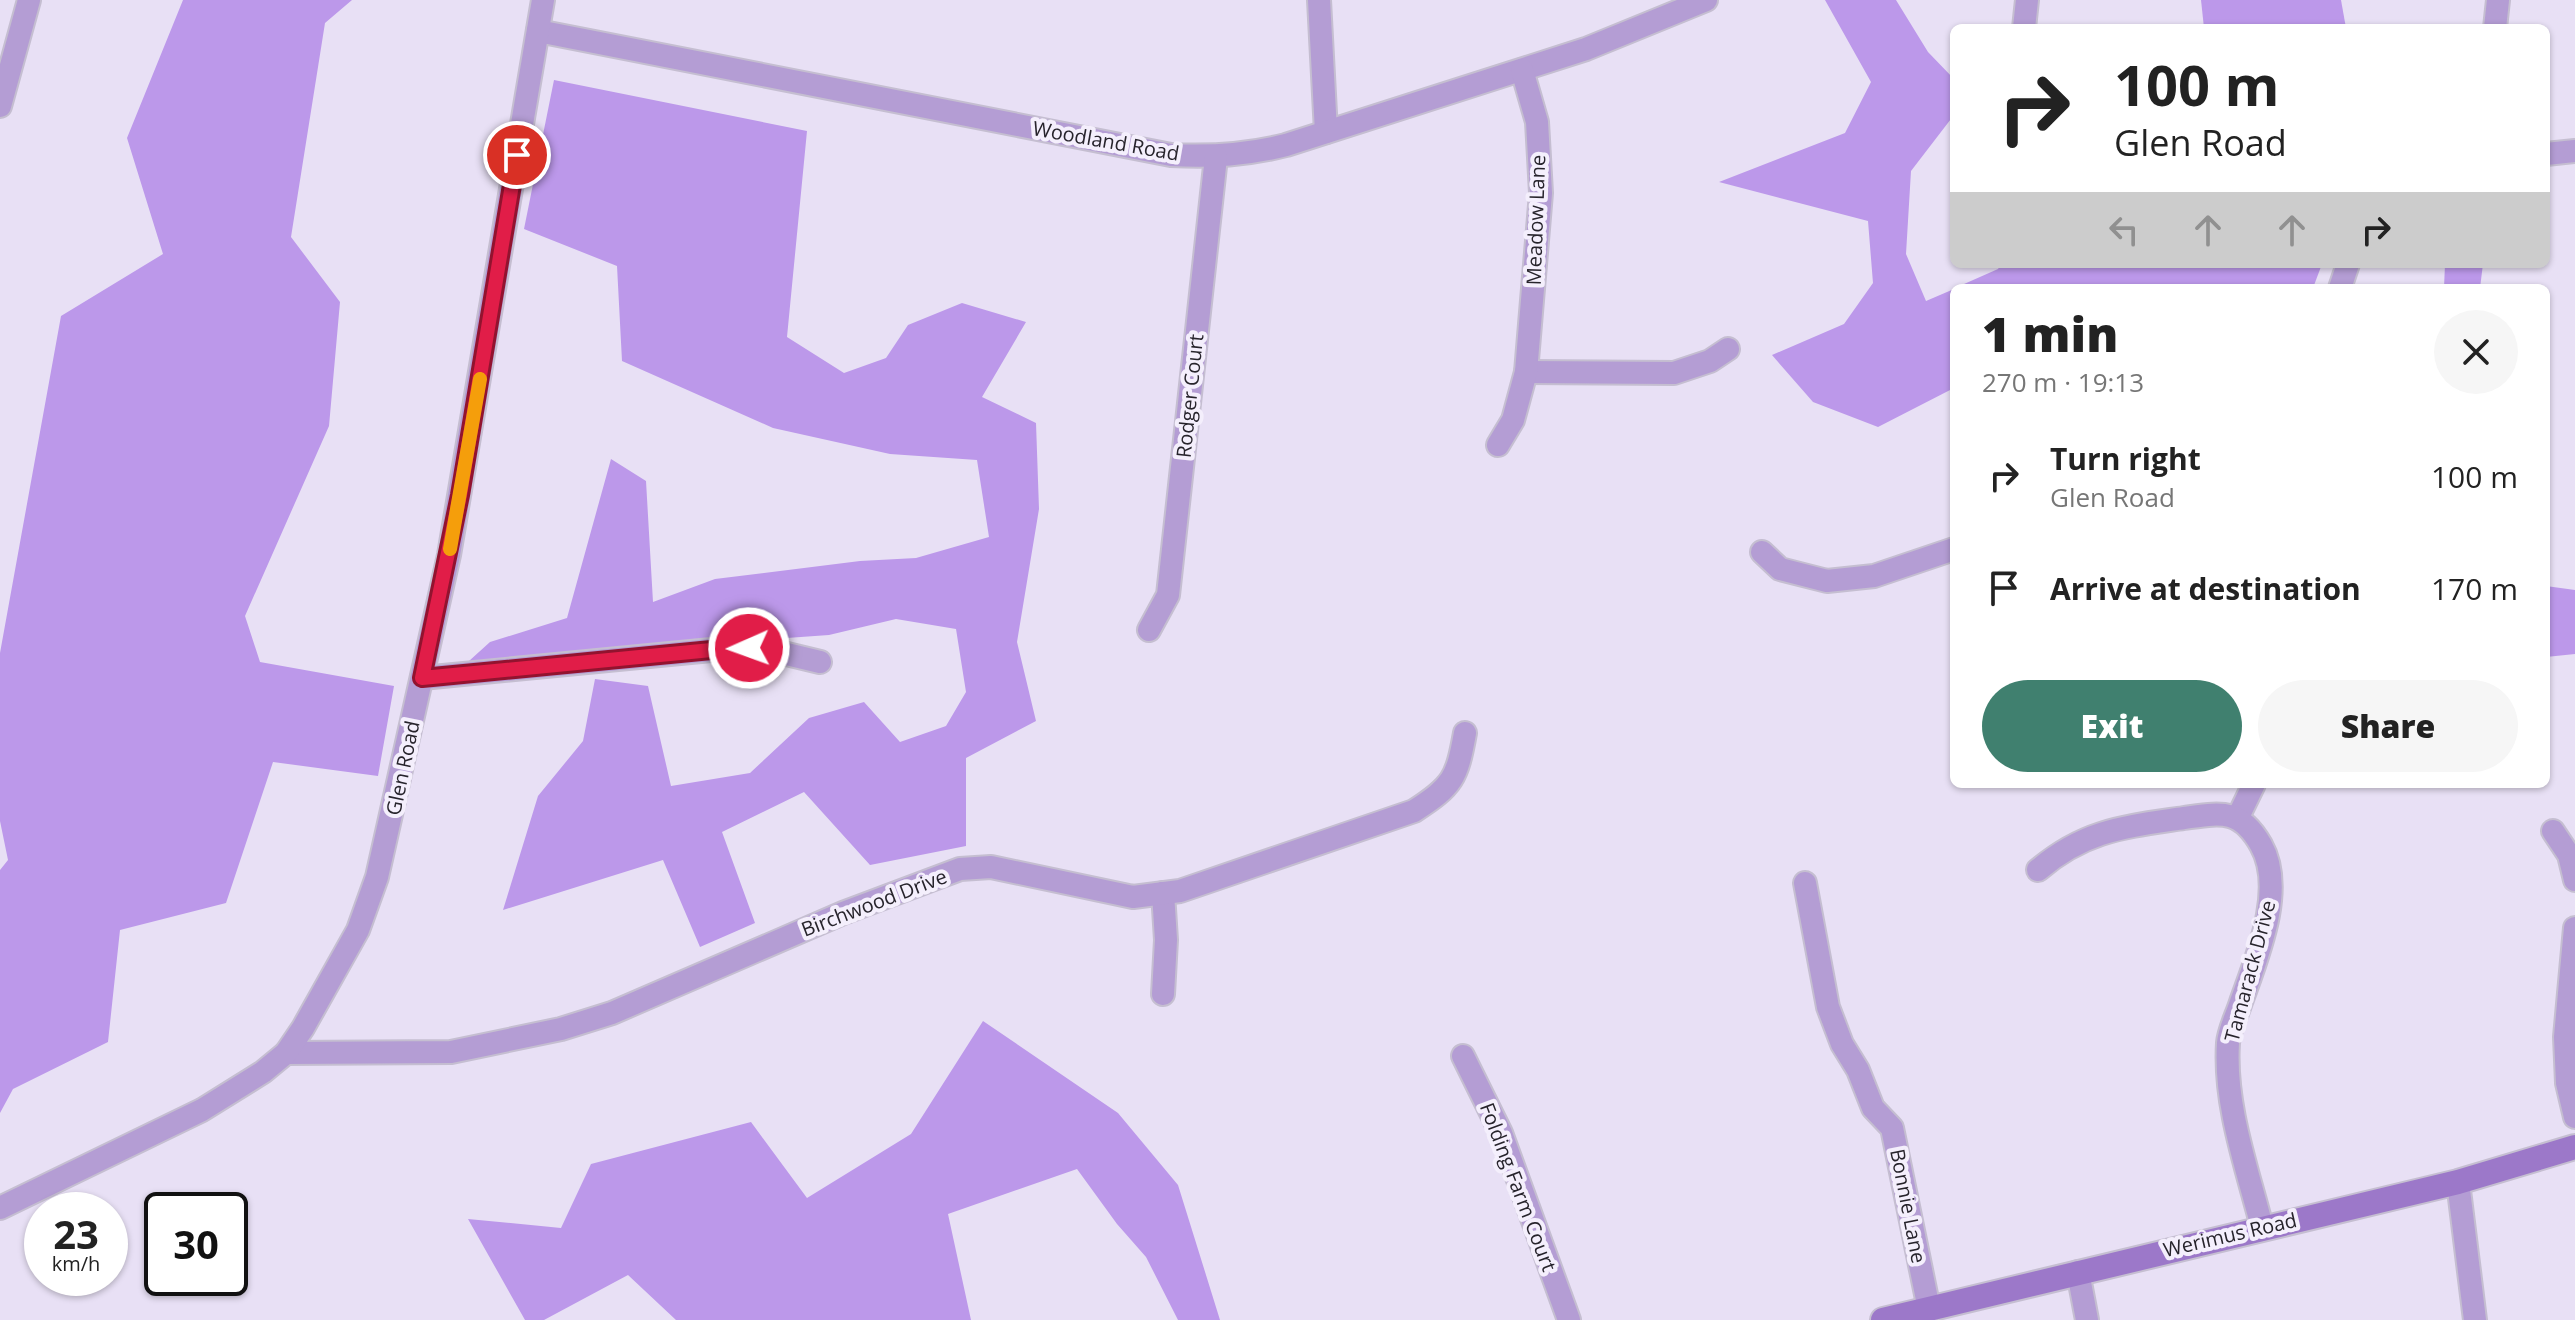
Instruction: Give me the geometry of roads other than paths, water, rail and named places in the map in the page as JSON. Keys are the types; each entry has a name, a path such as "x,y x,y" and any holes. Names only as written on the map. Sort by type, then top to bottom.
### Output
{"main road":[{"name":"Werimus Road","path":"1883,1320 2458,1182 2575,1147"}],"street":[{"path":"0,106 29,0"},
{"name":"Glen Road","path":"0,1208 202,1110 263,1072 286,1053 358,930 377,877 463,481 543,0"},
{"path":"1319,0 1326,132"},
{"name":"Woodland Road","path":"538,31 1171,155 1216,157 1255,153 1522,70 1586,49 1706,0"},
{"path":"2024,24 2027,0"},
{"path":"2495,24 2498,0"},
{"name":"Meadow Lane","path":"1498,445 1513,420 1526,372 1541,193 1537,122 1522,70"},
{"path":"2550,154 2575,151"},
{"name":"Rodger Court","path":"1149,630 1168,595 1216,157"},
{"path":"1526,372 1674,373 1710,361 1728,349"},
{"path":"1762,552 1780,569 1827,581 1874,576 1950,550"},
{"path":"422,678 732,648 766,649 820,662"},
{"name":"Birchwood Drive","path":"286,1053 451,1052 561,1029 612,1013 843,913 960,869 991,867 1133,897 1180,891 1414,811 1443,792 1459,765 1465,733"},
{"path":"2038,870 2086,837 2124,827 2211,814 2238,817 2252,788"},
{"name":"Tamarack Drive","path":"2238,817 2255,834 2269,859 2273,887 2253,966 2228,1040 2232,1107 2262,1227"},
{"path":"2553,831 2569,855 2575,880"},
{"name":"Bonnie Lane","path":"1805,883 1828,1007 1873,1108 1892,1128 1929,1309"},
{"path":"1163,893 1166,940 1163,994"},
{"path":"2575,928 2565,1037 2567,1083 2575,1117"},
{"name":"Folding Farm Court","path":"1463,1056 1501,1133 1569,1320"},
{"path":"2458,1182 2475,1320"},
{"path":"2078,1272 2087,1320"}]}
